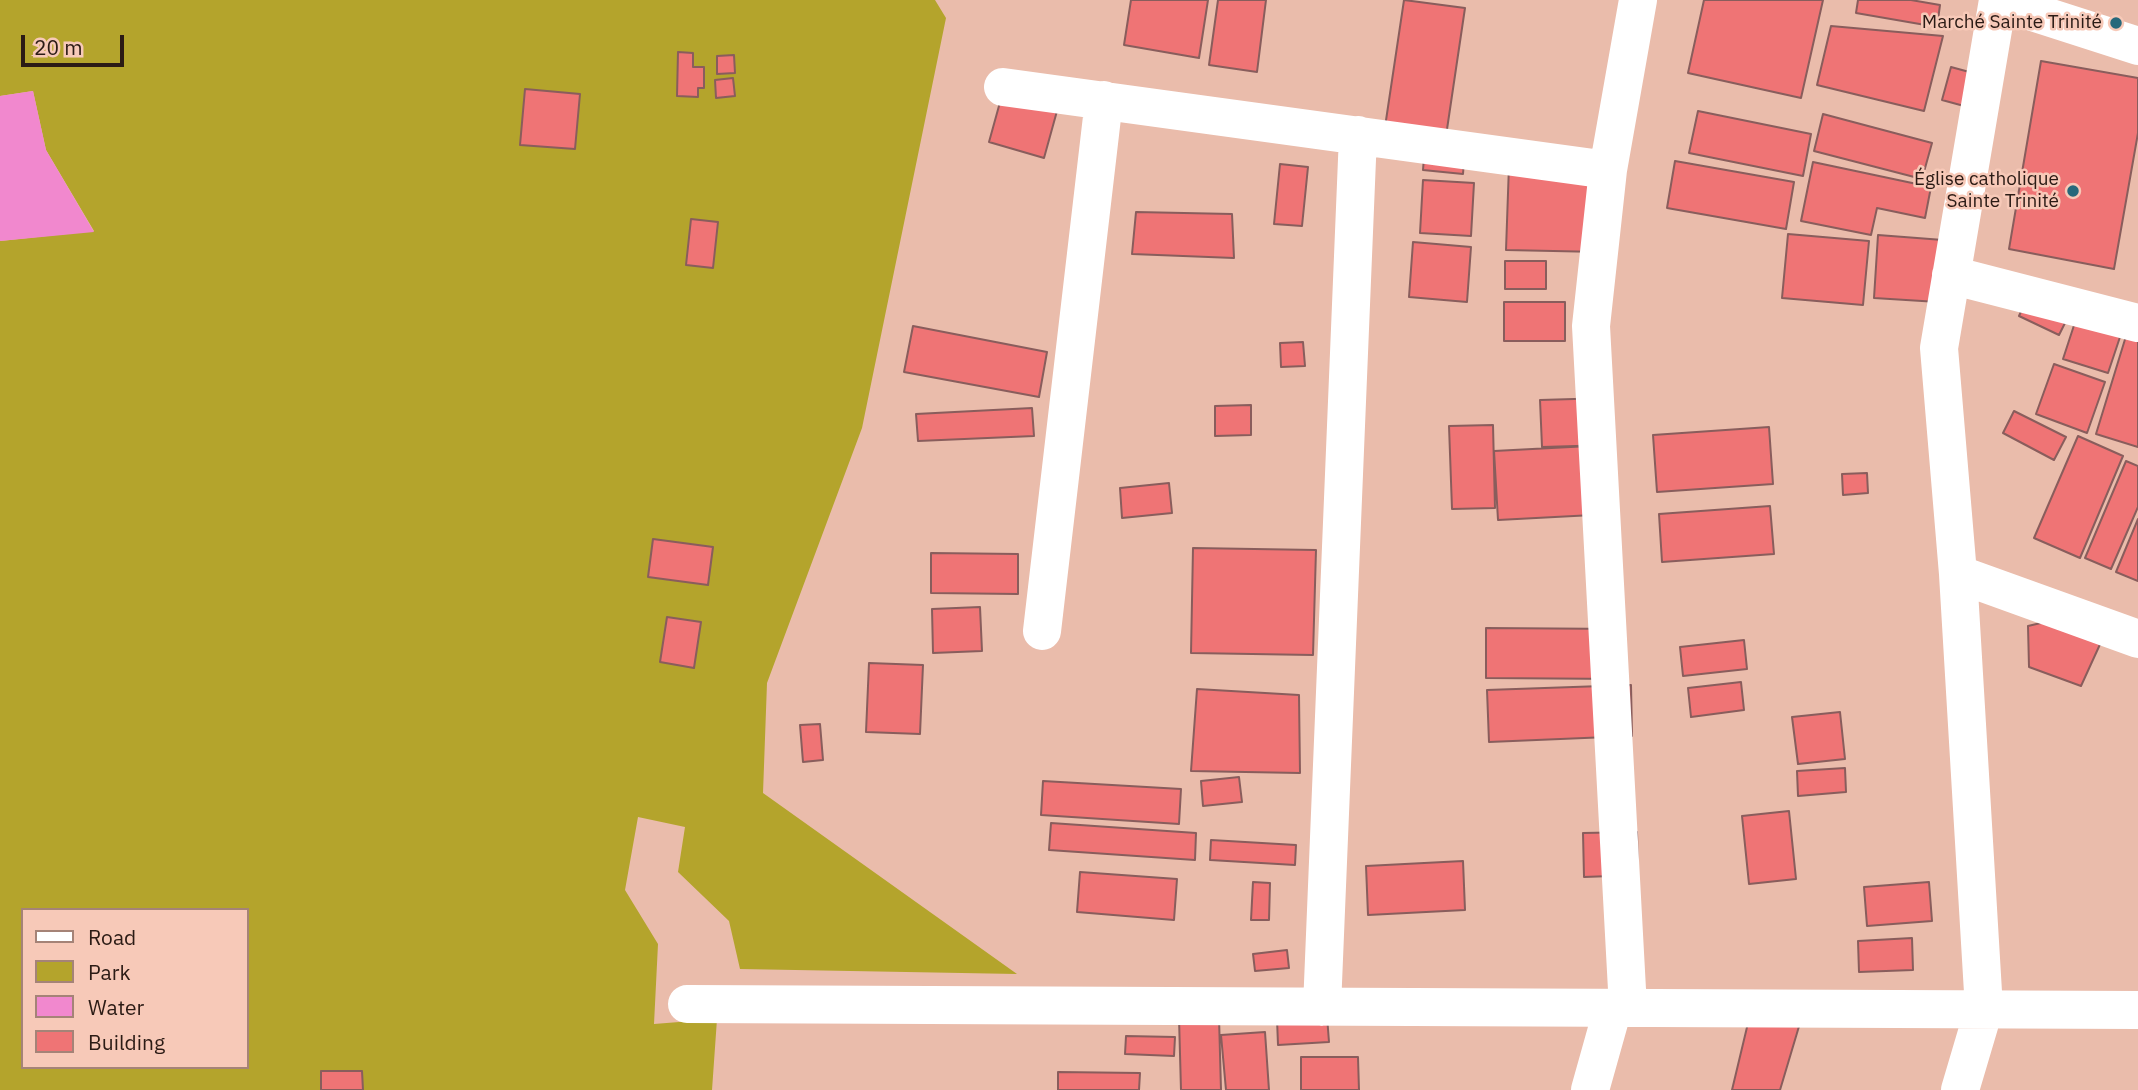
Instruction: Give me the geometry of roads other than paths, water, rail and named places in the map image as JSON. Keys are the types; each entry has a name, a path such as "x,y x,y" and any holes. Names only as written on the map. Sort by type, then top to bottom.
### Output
{"street":[{"path":"1590,1090 1620,1008 1591,326 1608,170 1638,0"},
{"path":"1960,1090 1984,1009 1958,574 1939,348 1998,0 2138,46"},
{"path":"1003,87 1608,170"},
{"path":"1042,631 1104,100"},
{"path":"1322,1007 1358,135"},
{"path":"1951,275 2138,323"},
{"path":"1958,574 2138,639"},
{"path":"687,1004 2138,1010"}],"water":[{"path":"33,91 46,150 94,232 0,241 0,96"}],"place":[{"name":"Marché Sainte Trinité","path":"2116,23"},
{"name":"Église catholique Sainte Trinité","path":"2073,191"}]}
